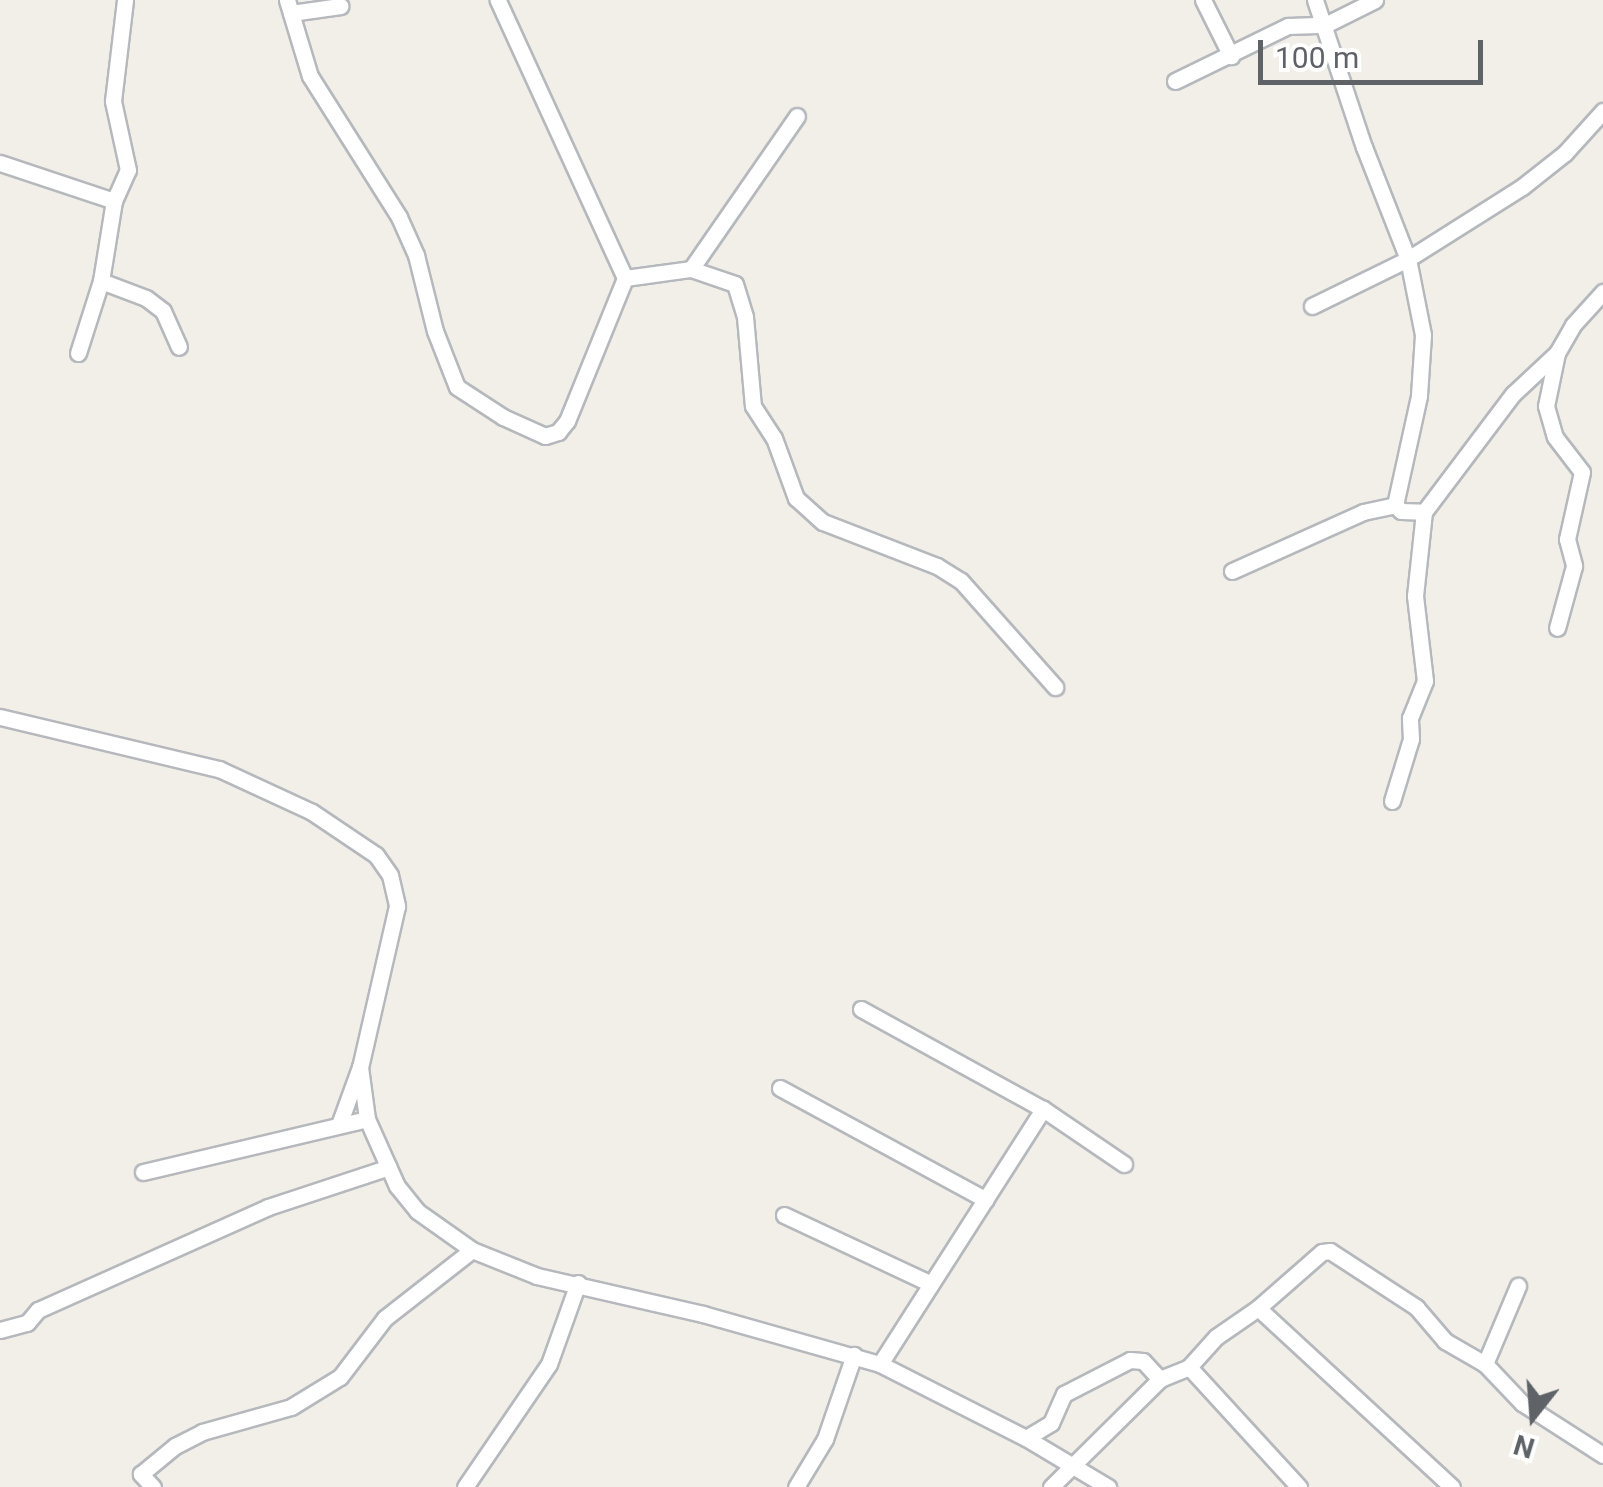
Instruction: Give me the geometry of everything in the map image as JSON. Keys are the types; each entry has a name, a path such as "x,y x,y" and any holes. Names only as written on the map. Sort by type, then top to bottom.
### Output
{"street":[{"path":"78,353 100,281 114,201 128,170 113,101 125,0"},
{"path":"340,6 289,7 310,76 399,218 416,254 435,331 456,387 503,418 545,436 558,432 581,394 626,278 498,0"},
{"path":"1203,0 1232,56"},
{"path":"1316,0 1364,147 1408,259 1424,335 1424,361 1396,506"},
{"path":"1175,81 1288,26 1326,25 1375,0"},
{"path":"1312,306 1408,259 1522,187 1565,153 1603,110"},
{"path":"691,268 797,116"},
{"path":"0,163 114,201"},
{"path":"626,278 691,268 738,288 753,406 774,438 791,488 808,513 874,544 938,566 962,582 1055,687"},
{"path":"100,281 146,298 164,311 178,346"},
{"path":"1392,801 1411,739 1410,718 1426,681 1414,596 1424,512 1513,394 1557,353 1573,326 1603,292"},
{"path":"1557,353 1546,402 1550,422 1582,472 1567,539 1574,566 1558,628"},
{"path":"1532,377 1551,384"},
{"path":"1396,506 1402,511 1424,512"},
{"path":"1232,572 1311,532 1396,506"},
{"path":"0,717 219,769 312,812 376,855 390,876 397,906 360,1067 340,1122"},
{"path":"861,1009 1042,1109 1124,1164"},
{"path":"360,1067 367,1119 389,1167 417,1210 472,1250 537,1276 578,1282 880,1364 1026,1438 1108,1487"},
{"path":"780,1088 986,1200"},
{"path":"880,1364 1042,1109"},
{"path":"142,1172 340,1122 367,1119"},
{"path":"0,1330 28,1323 38,1310 268,1206 389,1167"},
{"path":"784,1214 930,1283"},
{"path":"153,1487 141,1474 176,1446 202,1432 291,1406 340,1377 385,1318 472,1250"},
{"path":"1051,1487 1160,1379 1188,1367 1216,1337 1258,1308 1322,1252 1330,1251 1416,1306 1456,1350 1485,1364 1522,1402 1603,1455"},
{"path":"465,1487 549,1364 578,1282"},
{"path":"1485,1364 1518,1286"},
{"path":"1258,1308 1452,1487"},
{"path":"796,1487 824,1439 854,1356"},
{"path":"1026,1438 1051,1423 1064,1394 1130,1360 1143,1361 1160,1379"},
{"path":"1188,1367 1299,1487"}]}
